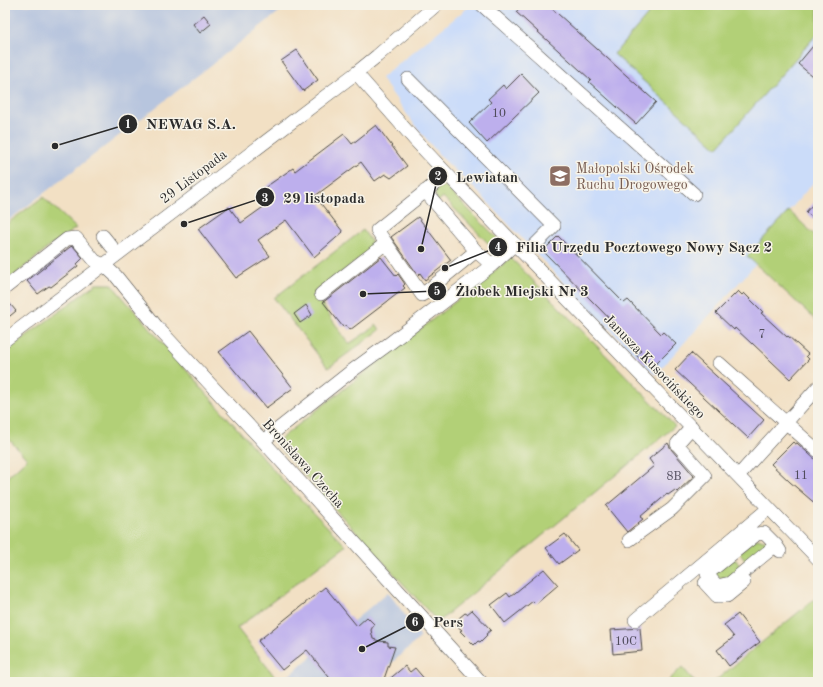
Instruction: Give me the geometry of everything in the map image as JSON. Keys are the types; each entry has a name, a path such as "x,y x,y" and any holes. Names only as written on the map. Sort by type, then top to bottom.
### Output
{"street":[{"name":"29 Listopada","path":"5,340 356,73 436,5"},
{"path":"482,5 694,194"},
{"name":"Janusza Kusocińskiego","path":"356,73 447,174 818,559"},
{"path":"408,79 554,226 525,255"},
{"path":"447,174 377,230 422,295 476,251"},
{"path":"425,191 476,251 492,266"},
{"path":"103,236 112,247"},
{"name":"Bronisława Czecha","path":"5,288 68,239 76,238 95,261 104,265 116,276 157,327 263,440 480,682"},
{"path":"321,294 386,243"},
{"path":"263,440 348,373 492,266 515,244"},
{"path":"719,362 818,451"},
{"path":"738,476 818,387"},
{"path":"629,540 672,509 705,476 677,444 692,427"},
{"path":"635,620 768,508"},
{"path":"778,548 764,533 757,534 708,574 717,586 730,583 747,569 778,548 790,544 798,539"},
{"path":"704,582 717,596 727,596 778,548"},
{"path":"735,552 747,569"}],"shaded area":[{"path":"5,5 288,5 5,223"},
{"path":"471,5 656,5 614,54 781,76 818,33 818,177 747,256 756,264 655,375 561,280 480,194 441,157 414,124 381,78"},
{"path":"388,592 421,637 370,682 281,682"}],"green space":[{"path":"656,5 818,5 818,33 717,148 614,54"},
{"path":"445,186 498,239 490,245 443,197 437,202 435,193 438,188"},
{"path":"43,197 76,228 50,246 5,283 5,225"},
{"path":"789,211 818,238 818,322 747,256"},
{"path":"363,230 375,247 314,293 349,344 377,325 380,330 328,368 274,298"},
{"path":"511,258 675,426 438,622 275,443"},
{"path":"96,284 111,284 284,482 346,546 237,628 279,682 5,682 5,479 27,459 5,435 5,352"},
{"path":"753,539 766,540 770,543 747,562 740,553"},
{"path":"730,558 736,560 742,568 729,578 715,577 712,573"},
{"path":"818,596 818,682 714,682"},
{"path":"682,667 695,682 667,682"}],"building":[{"path":"522,5 548,5 656,102 636,124 589,82 591,80 516,12"},
{"path":"204,15 211,24 200,33 193,24"},
{"path":"818,40 818,81 798,64"},
{"path":"297,50 318,80 303,91 281,61"},
{"path":"521,74 539,93 487,143 469,123 491,102 488,99 503,85 506,89"},
{"path":"376,125 407,166 391,178 385,174 375,181 361,162 315,196 343,232 314,257 286,220 258,240 270,256 236,278 198,229 229,207 241,223 269,203 260,191 293,168 295,171 344,134 352,144"},
{"path":"818,198 818,223 806,212"},
{"path":"418,217 451,260 425,280 420,273 418,275 391,237"},
{"path":"558,236 624,303 628,300 661,334 663,332 676,344 653,367 648,362 645,364 636,355 641,351 543,251"},
{"path":"73,246 83,258 77,264 78,266 51,287 49,286 38,294 27,281"},
{"path":"381,257 396,276 398,274 405,284 403,286 405,288 350,330 346,325 343,327 323,302"},
{"path":"738,291 742,295 744,293 763,312 761,313 808,354 806,356 809,359 790,379 752,343 735,328 734,330 716,313"},
{"path":"5,298 16,311 5,320"},
{"path":"306,305 312,315 300,323 294,314"},
{"path":"248,331 293,388 266,408 219,352"},
{"path":"691,353 764,420 748,438 675,370"},
{"path":"793,442 795,444 797,443 818,462 818,506 771,464"},
{"path":"668,443 671,449 694,476 677,492 675,490 668,495 667,494 640,517 643,519 627,532 606,506 654,466 649,459"},
{"path":"565,534 578,550 559,564 546,548"},
{"path":"544,569 558,585 536,604 533,601 505,623 491,605 507,593 510,597"},
{"path":"325,587 357,626 367,617 374,624 371,630 373,639 388,642 388,646 395,647 383,682 333,682 307,650 282,670 258,641"},
{"path":"472,610 491,630 480,642 478,641 474,645 456,625 461,620 459,618"},
{"path":"738,614 760,642 729,666 717,650 734,637 724,625"},
{"path":"640,628 642,651 613,654 611,630"},
{"path":"405,666 410,672 415,668 427,682 386,682"}],"place":[{"name":"NEWAG S.A.","path":"55,146"},
{"name":"Małopolski Ośrodek Ruchu Drogowego","path":"560,176"},
{"name":"29 listopada","path":"184,224"},
{"name":"Lewiatan","path":"421,249"},
{"name":"Filia Urzędu Pocztowego Nowy Sącz 2","path":"445,268"},
{"name":"Żłobek Miejski Nr 3","path":"363,294"},
{"name":"Pers","path":"362,649"}]}
